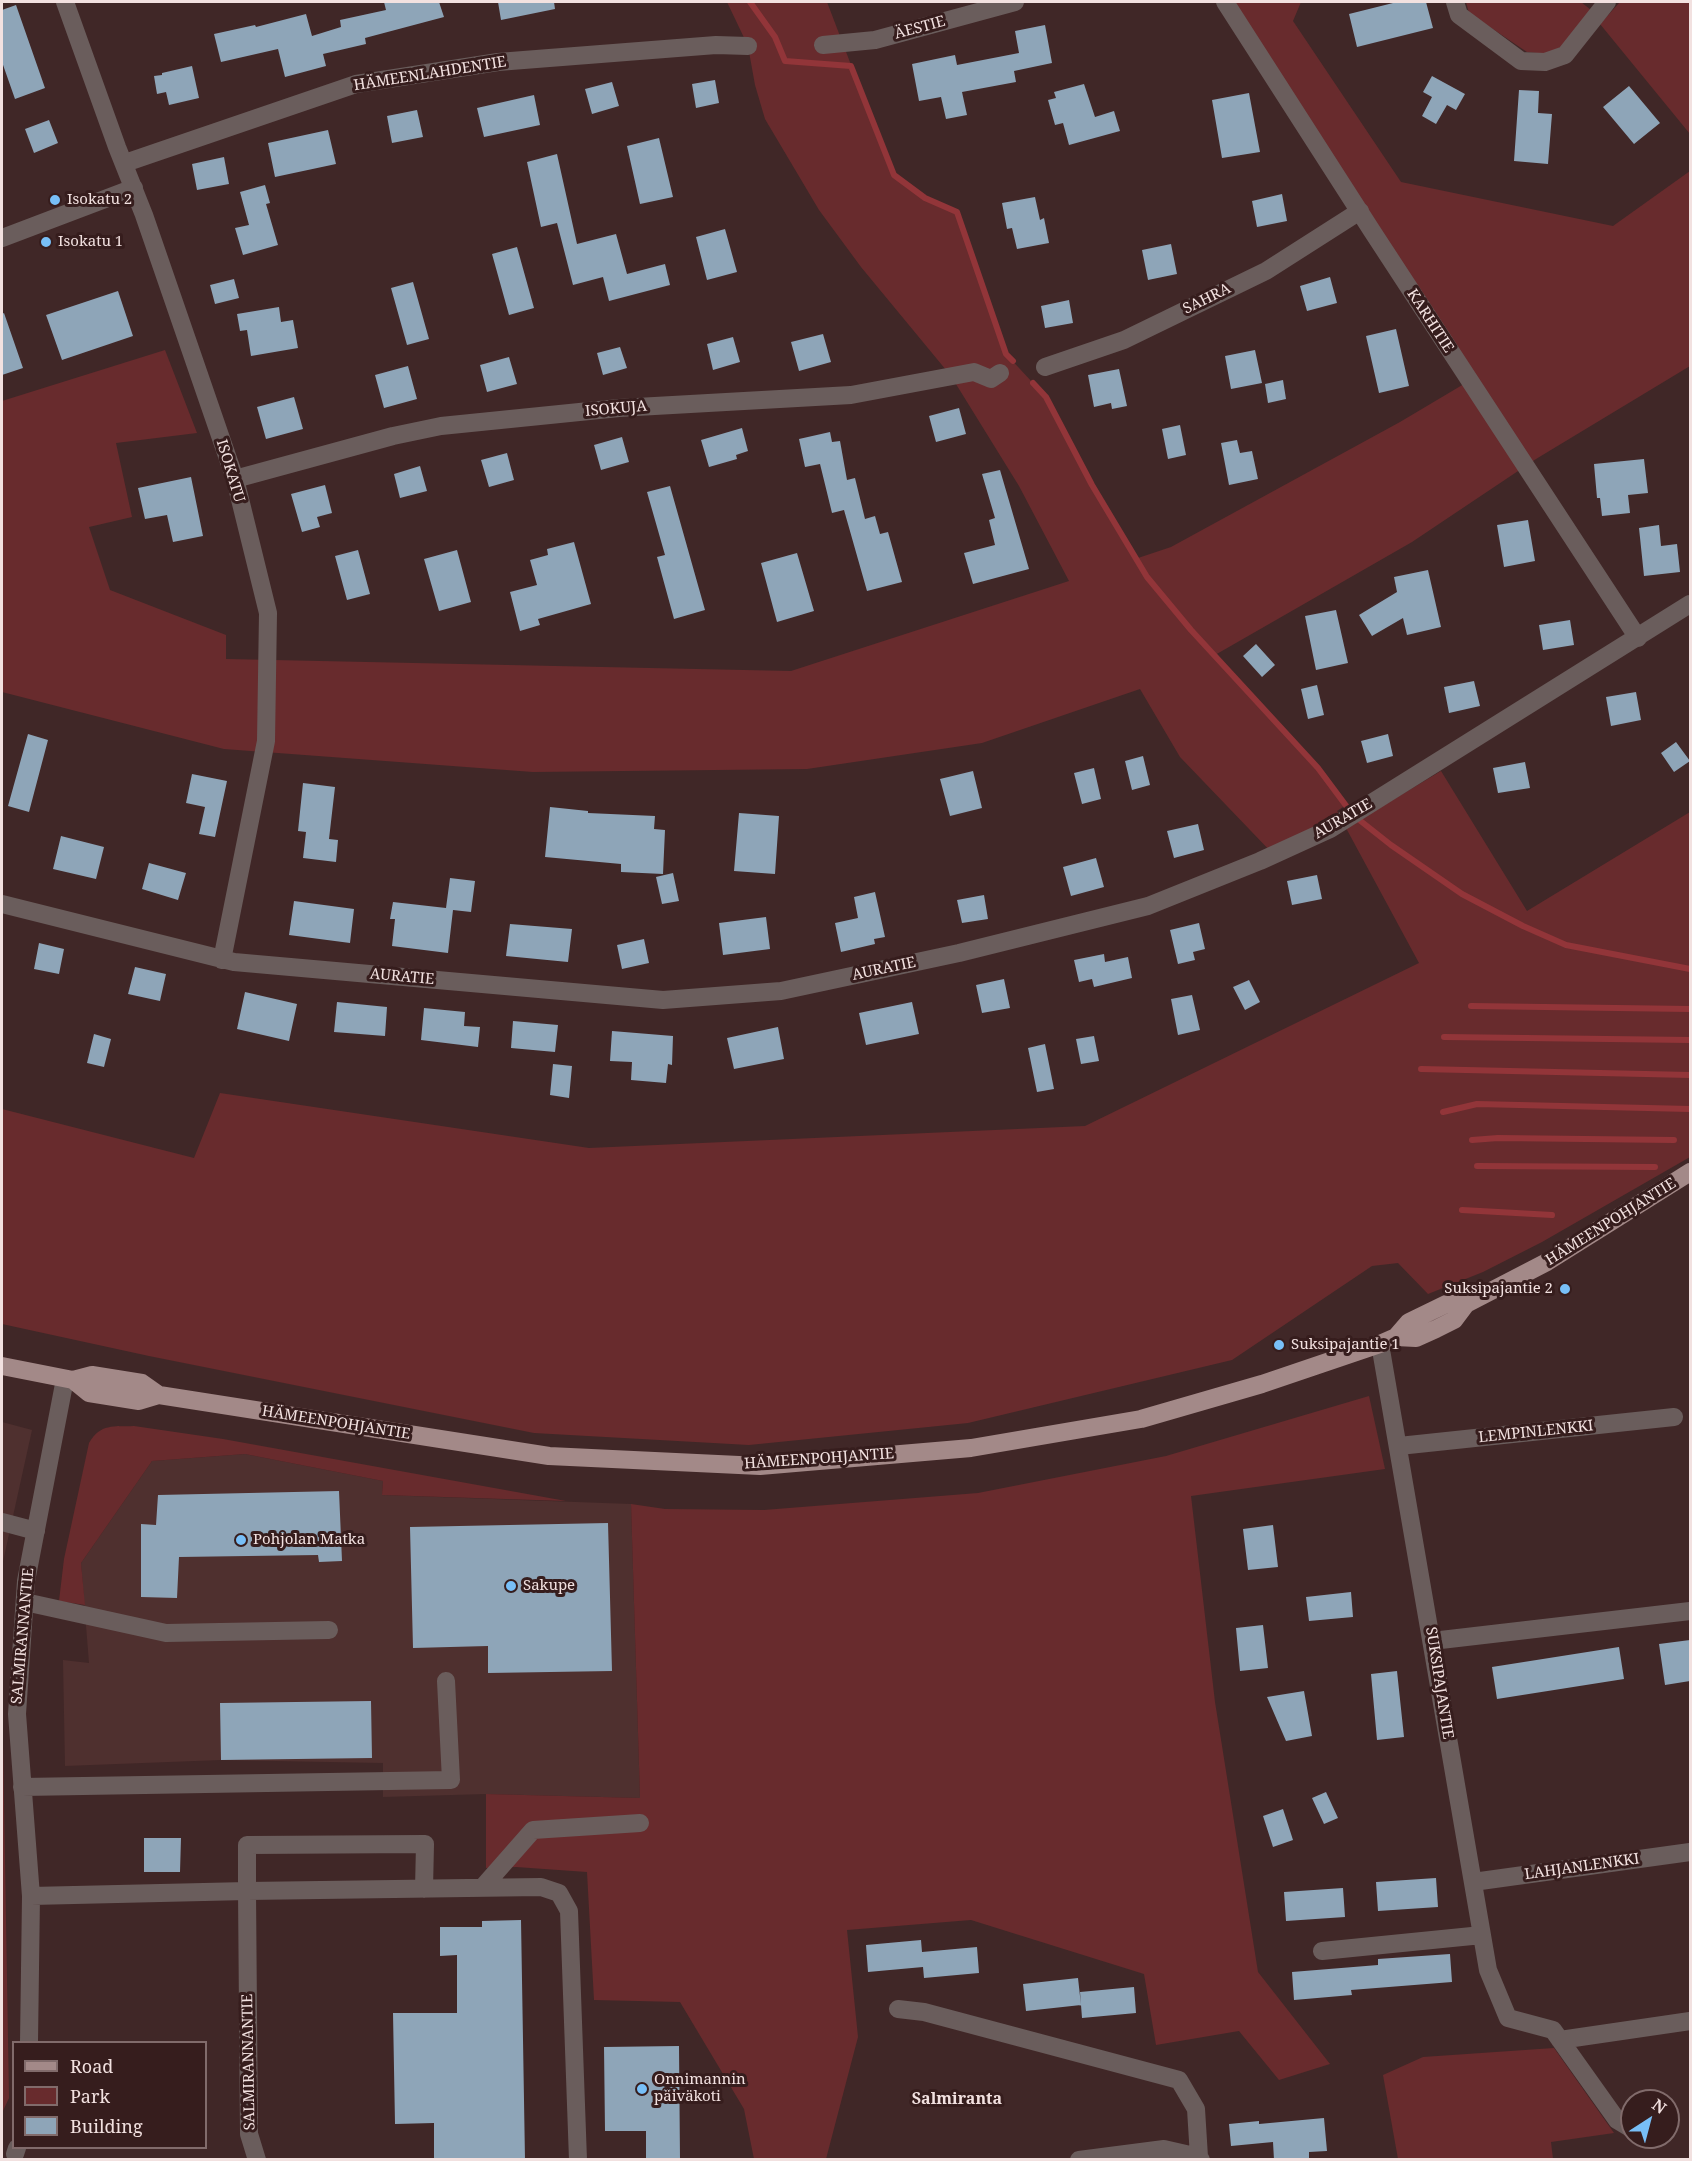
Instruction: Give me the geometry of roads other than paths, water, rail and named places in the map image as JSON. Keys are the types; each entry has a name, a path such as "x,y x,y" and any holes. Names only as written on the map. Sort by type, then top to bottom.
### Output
{"main road":[{"name":"HÄMEENPOHJANTIE","path":"2,1366 69,1380 92,1375 142,1383 159,1395 549,1456 760,1466 970,1448 1141,1419 1262,1384 1388,1341 1409,1322 1446,1304 1466,1304 1547,1262 1690,1172"}],"street":[{"name":"ISOKATU","path":"65,2 134,188 235,479 268,613 266,741 222,960"},
{"name":"ÄESTIE","path":"823,45 875,40 1015,2"},
{"name":"KARHITIE","path":"1225,2 1638,638"},
{"path":"1455,2 1459,15 1521,61 1545,62 1565,55 1607,2"},
{"name":"HÄMEENLAHDENTIE","path":"125,163 356,84 498,63 717,45 748,46"},
{"path":"2,238 134,188"},
{"name":"SAHRA","path":"1045,367 1124,340 1266,271 1360,211"},
{"name":"ISOKUJA","path":"235,479 393,436 441,426 619,408 851,395 974,372 991,379 1000,373"},
{"name":"AURATIE","path":"2,904 222,960 663,1000 781,991 959,954 1148,906 1274,855 1330,829 1690,604"},
{"name":"SUKSIPAJANTIE","path":"1388,1341 1399,1446 1488,1970 1508,2018 1553,2030 1560,2040"},
{"name":"SALMIRANNANTIE","path":"29,2041 31,1896 17,1714 26,1581 69,1380"},
{"name":"LEMPINLENKKI","path":"1399,1446 1674,1417"},
{"path":"2,1522 36,1531"},
{"path":"25,1602 166,1633 329,1630"},
{"path":"1432,1641 1690,1611"},
{"path":"22,1787 451,1780 446,1681"},
{"path":"482,1888 533,1830 640,1823"},
{"name":"SALMIRANNANTIE","path":"256,2160 249,2134 247,1845 425,1844 424,1889"},
{"name":"LAHJANLENKKI","path":"1473,1882 1690,1851"},
{"path":"31,1896 541,1887 559,1893 569,1911 578,2160"},
{"path":"1322,1951 1482,1935"},
{"path":"898,2009 924,2012 1179,2080 1196,2109 1200,2158 1164,2149 1079,2160"},
{"path":"1620,2122 1560,2040 1690,2021"}],"waterway":[{"path":"750,2 775,37 785,61 851,66 894,175 925,198 957,212 1006,354 1013,361"},
{"path":"1033,383 1046,397 1092,485 1147,577 1191,630 1318,768 1353,815 1391,845 1462,894 1523,926 1566,945 1690,969"},
{"path":"1471,1006 1690,1009"},
{"path":"1444,1037 1690,1040"},
{"path":"1421,1069 1690,1075"},
{"path":"1443,1112 1477,1104 1690,1109"},
{"path":"1472,1140 1498,1138 1674,1140"},
{"path":"1477,1166 1655,1167"},
{"path":"1462,1210 1552,1215"}],"place":[{"name":"Isokatu 2","path":"55,200"},
{"name":"Isokatu 1","path":"46,242"},
{"name":"Suksipajantie 2","path":"1565,1289"},
{"name":"Suksipajantie 1","path":"1279,1345"},
{"name":"Pohjolan Matka","path":"241,1540"},
{"name":"Sakupe","path":"511,1586"},
{"name":"Onnimannin päiväkoti","path":"642,2089"}],"district":[{"name":"Salmiranta","path":"957,2099"}]}
